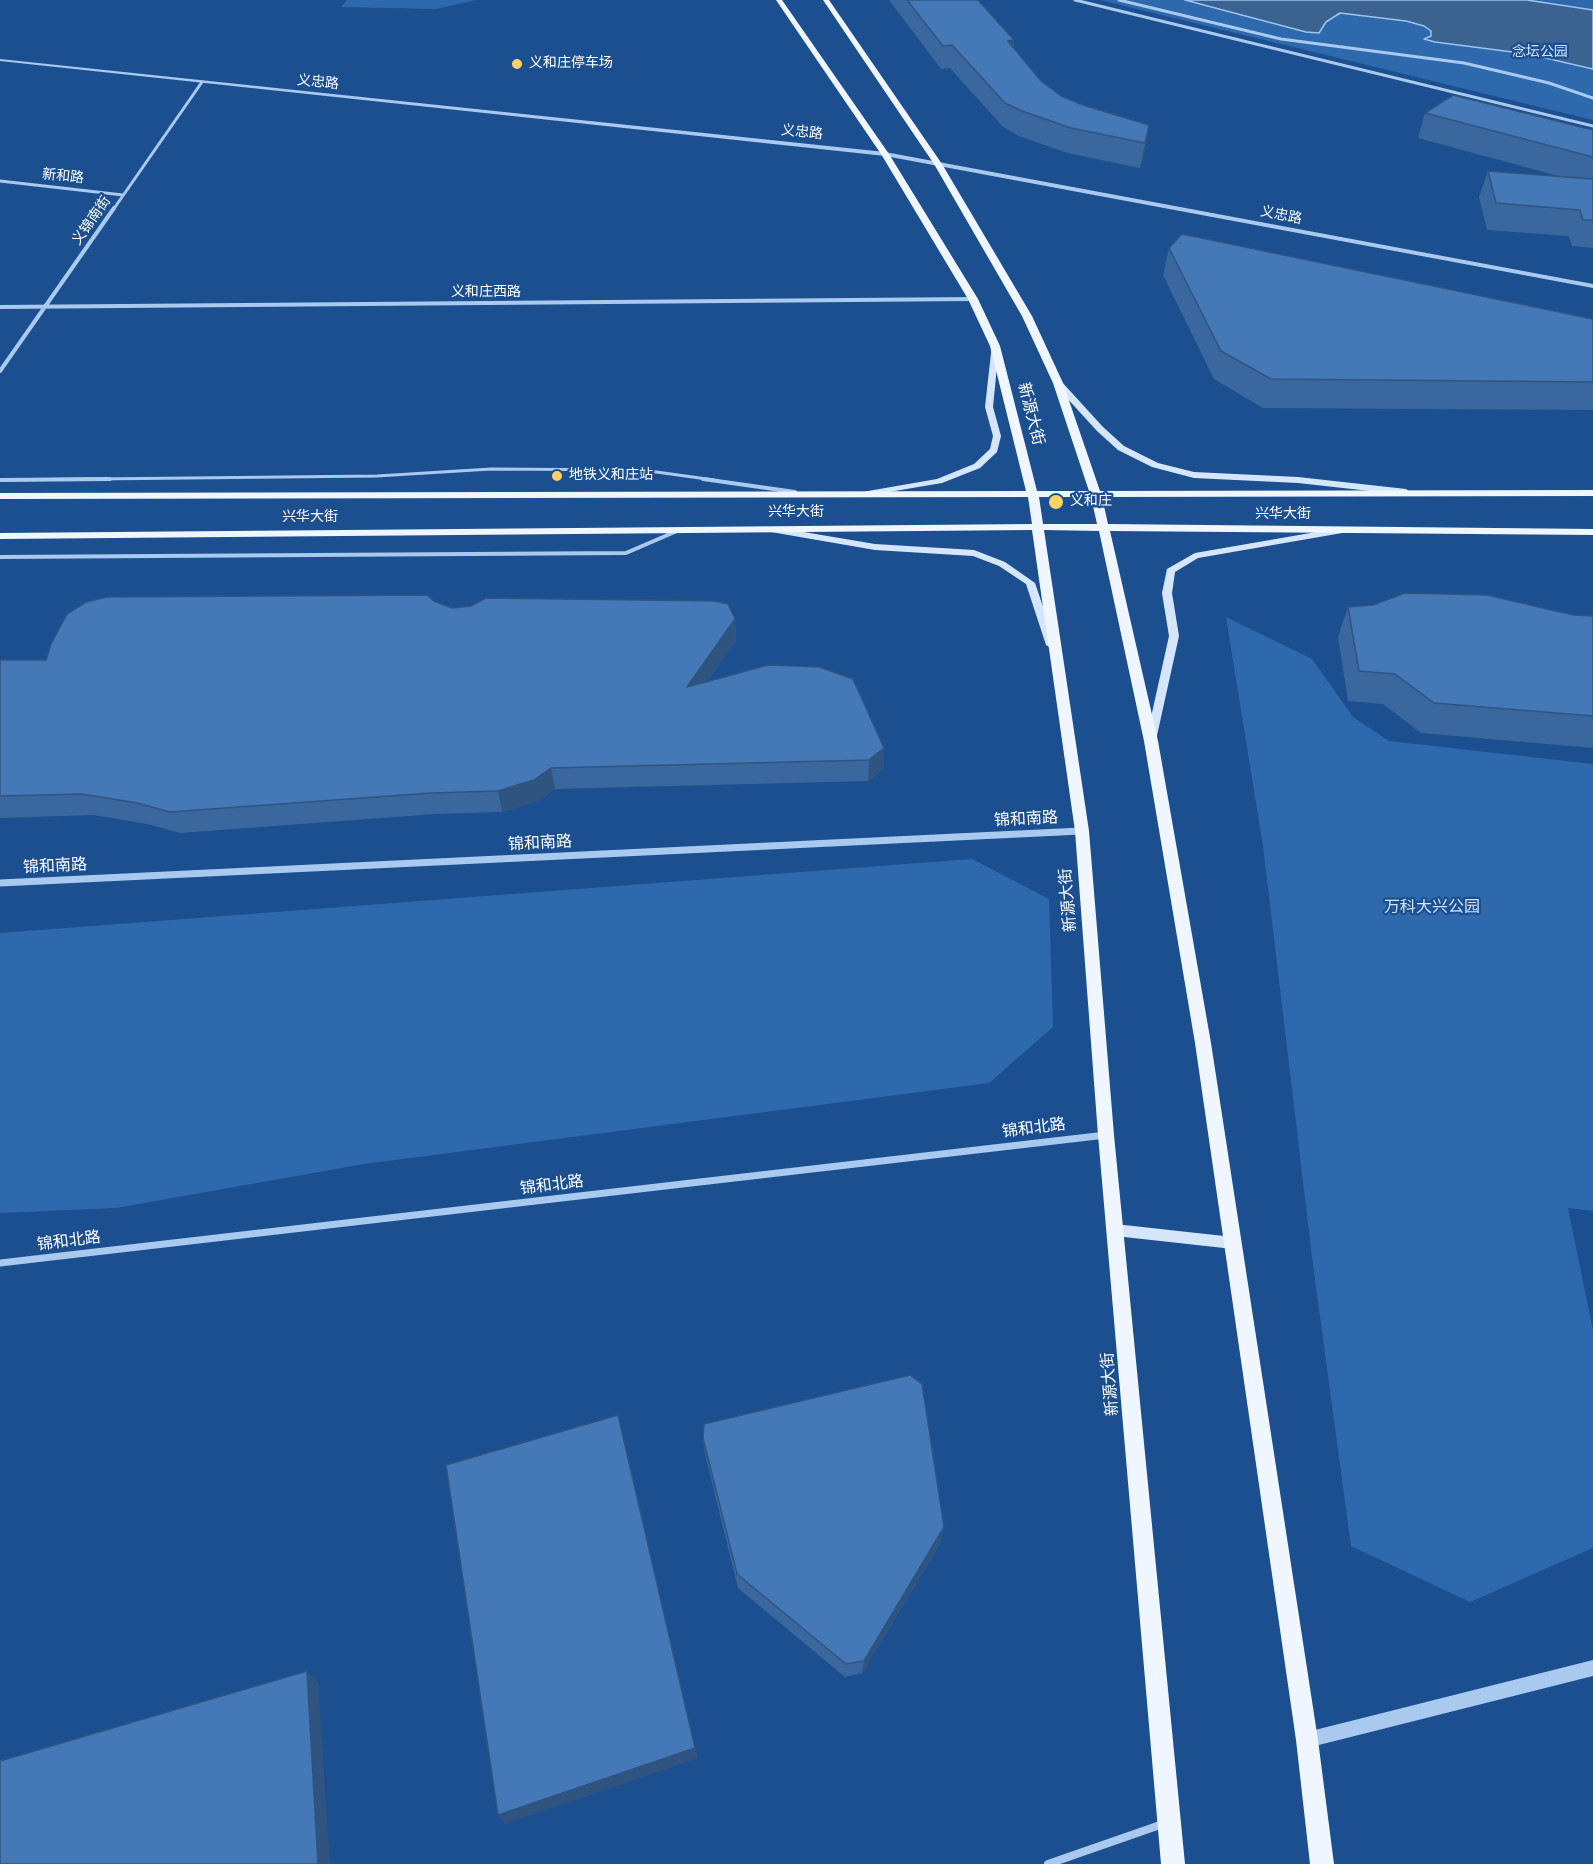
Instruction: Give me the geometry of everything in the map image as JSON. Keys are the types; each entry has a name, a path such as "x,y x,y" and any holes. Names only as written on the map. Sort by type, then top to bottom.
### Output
{"main road":[{"name":"新源大街","path":"779,0 885,154 973,299 995,346 1033,495 1082,831 1106,1135 1173,1864"},
{"path":"826,0 938,164 1027,316 1058,383 1096,494 1151,741 1203,1043 1307,1740 1322,1864"},
{"path":"857,496 939,481 977,466 994,450 996,436 989,407 995,346"},
{"path":"1058,383 1120,448 1155,465 1194,475 1298,480 1413,493"},
{"name":"兴华大街","path":"0,496 1593,493"},
{"name":"兴华大街","path":"0,536 1039,527 1593,532"},
{"path":"767,529 875,547 974,553 1002,564 1030,583 1060,673"},
{"path":"1151,741 1174,636 1167,593 1170,571 1195,556 1345,530"},
{"path":"1115,1230 1233,1243"}],"street":[{"path":"1075,0 1593,126"},
{"path":"1119,0 1281,39 1464,63 1549,83 1593,98"},
{"name":"义忠路","path":"0,60 885,154 1593,286"},
{"name":"义锦南街","path":"0,371 201,82"},
{"name":"新和路","path":"0,181 123,195"},
{"name":"义和庄西路","path":"0,307 973,299"},
{"name":"锦和南路","path":"0,883 1082,831"},
{"name":"锦和北路","path":"0,1263 1106,1135"},
{"path":"1307,1740 1593,1668"},
{"path":"1048,1864 1170,1822"}],"lane":[{"path":"0,480 377,476 491,469 642,470 818,496"},
{"path":"0,557 626,553 679,530"}],"green space":[{"path":"347,0 476,0 436,9 341,7"},
{"name":"念坛公园","path":"1100,0 1593,0 1593,120 1207,26"},
{"name":"万科大兴公园","path":"1226,617 1312,659 1353,717 1389,741 1593,764 1593,1211 1568,1208 1593,1331 1593,1548 1470,1602 1351,1546 1312,1257 1263,846"},
{"path":"972,859 1049,899 1053,1027 989,1083 364,1164 116,1208 0,1213 0,933"}],"shaded area":[{"path":"1185,0 1527,0 1593,10 1593,69 1528,54 1435,42 1424,39 1431,36 1431,31 1424,26 1406,21 1340,13 1326,22 1319,33 1306,32"}],"building":[{"path":"907,0 978,0 1014,40 1008,41 1041,81 1061,96 1083,105 1149,125 1145,143 1071,128 1005,103 952,45 943,46"},
{"path":"1453,95 1593,130 1593,157 1425,113"},
{"path":"1488,171 1593,179 1593,220 1583,220 1580,210 1496,203"},
{"path":"1182,234 1593,319 1593,382 1271,379 1221,351 1169,248"},
{"path":"1405,593 1487,595 1573,615 1593,616 1593,716 1434,703 1395,674 1359,671 1348,607 1373,605"},
{"path":"427,595 434,601 452,608 471,606 486,598 715,601 728,604 735,619 687,687 768,665 819,667 853,679 884,748 869,760 551,768 534,780 498,791 431,793 170,812 137,803 82,794 0,796 0,660 46,660 51,644 67,614 86,602 107,597"},
{"path":"910,1375 922,1384 944,1527 864,1661 846,1664 737,1574 703,1438 704,1424"},
{"path":"618,1415 695,1748 498,1815 446,1465"},
{"path":"307,1671 318,1864 0,1864 0,1761"}],"place":[{"name":"义和庄停车场","path":"517,64"},
{"name":"地铁义和庄站","path":"557,476"},
{"name":"义和庄","path":"1056,502"}]}
